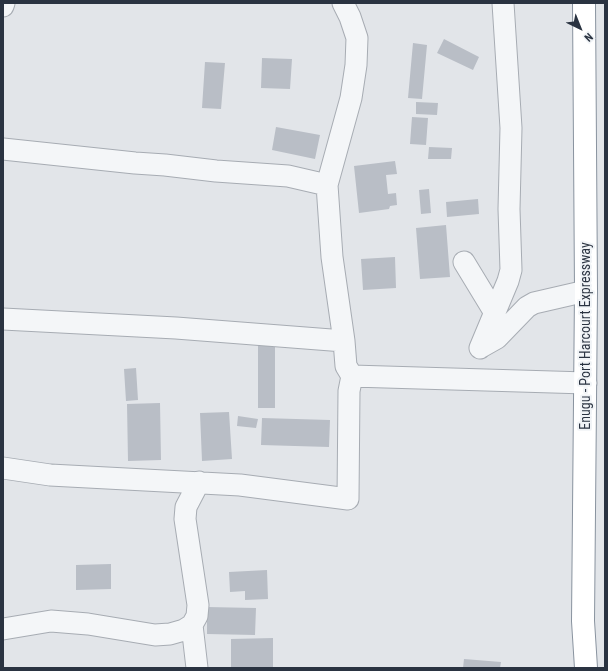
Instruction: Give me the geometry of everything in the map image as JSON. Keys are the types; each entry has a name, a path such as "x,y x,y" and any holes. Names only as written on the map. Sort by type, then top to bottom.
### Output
{"highway":[{"name":"Enugu - Port Harcourt Expressway","path":"584,3 586,383 583,620 586,668"}],"street":[{"path":"3,468 50,475 240,485 348,499 349,391 352,376 346,366 344,341 332,257 327,185 351,98 356,65 357,38 350,17 343,3"},
{"path":"503,3 511,128 508,209 511,270 508,281 480,348 497,338 527,307 534,303 586,292"},
{"path":"3,149 216,171 288,176 327,185"},
{"path":"464,262 495,313"},
{"path":"3,319 176,328 344,341"},
{"path":"352,376 586,383"},
{"path":"3,629 51,621 88,624 155,635 170,634 184,630 192,624 197,616 198,605 185,519 186,507 199,482"},
{"path":"192,624 197,668"}],"building":[{"path":"444,39 479,57 473,70 437,53"},
{"path":"413,43 427,45 422,99 408,98"},
{"path":"262,58 292,59 290,89 261,88"},
{"path":"205,62 225,63 221,109 202,108"},
{"path":"416,102 438,103 437,115 416,114"},
{"path":"412,117 428,118 426,145 410,144"},
{"path":"276,127 320,135 315,159 272,150"},
{"path":"429,147 452,148 451,159 428,159"},
{"path":"395,161 397,174 386,175 388,194 396,193 397,205 390,206 389,209 359,213 354,166"},
{"path":"429,189 431,213 421,214 419,190"},
{"path":"478,199 479,214 447,217 446,202"},
{"path":"446,225 450,277 420,279 416,228"},
{"path":"395,257 396,288 363,290 361,259"},
{"path":"258,340 275,340 275,408 258,408"},
{"path":"136,368 138,400 126,401 124,369"},
{"path":"160,403 161,460 128,461 127,404"},
{"path":"229,412 232,459 202,461 200,413"},
{"path":"238,416 258,419 256,428 237,426"},
{"path":"262,418 330,420 329,447 261,445"},
{"path":"111,564 111,589 76,590 76,565"},
{"path":"267,570 268,599 245,600 245,591 230,592 229,572"},
{"path":"207,607 256,608 255,635 207,634"},
{"path":"273,638 273,668 231,668 231,639"},
{"path":"464,659 501,662 500,668 463,668"}]}
